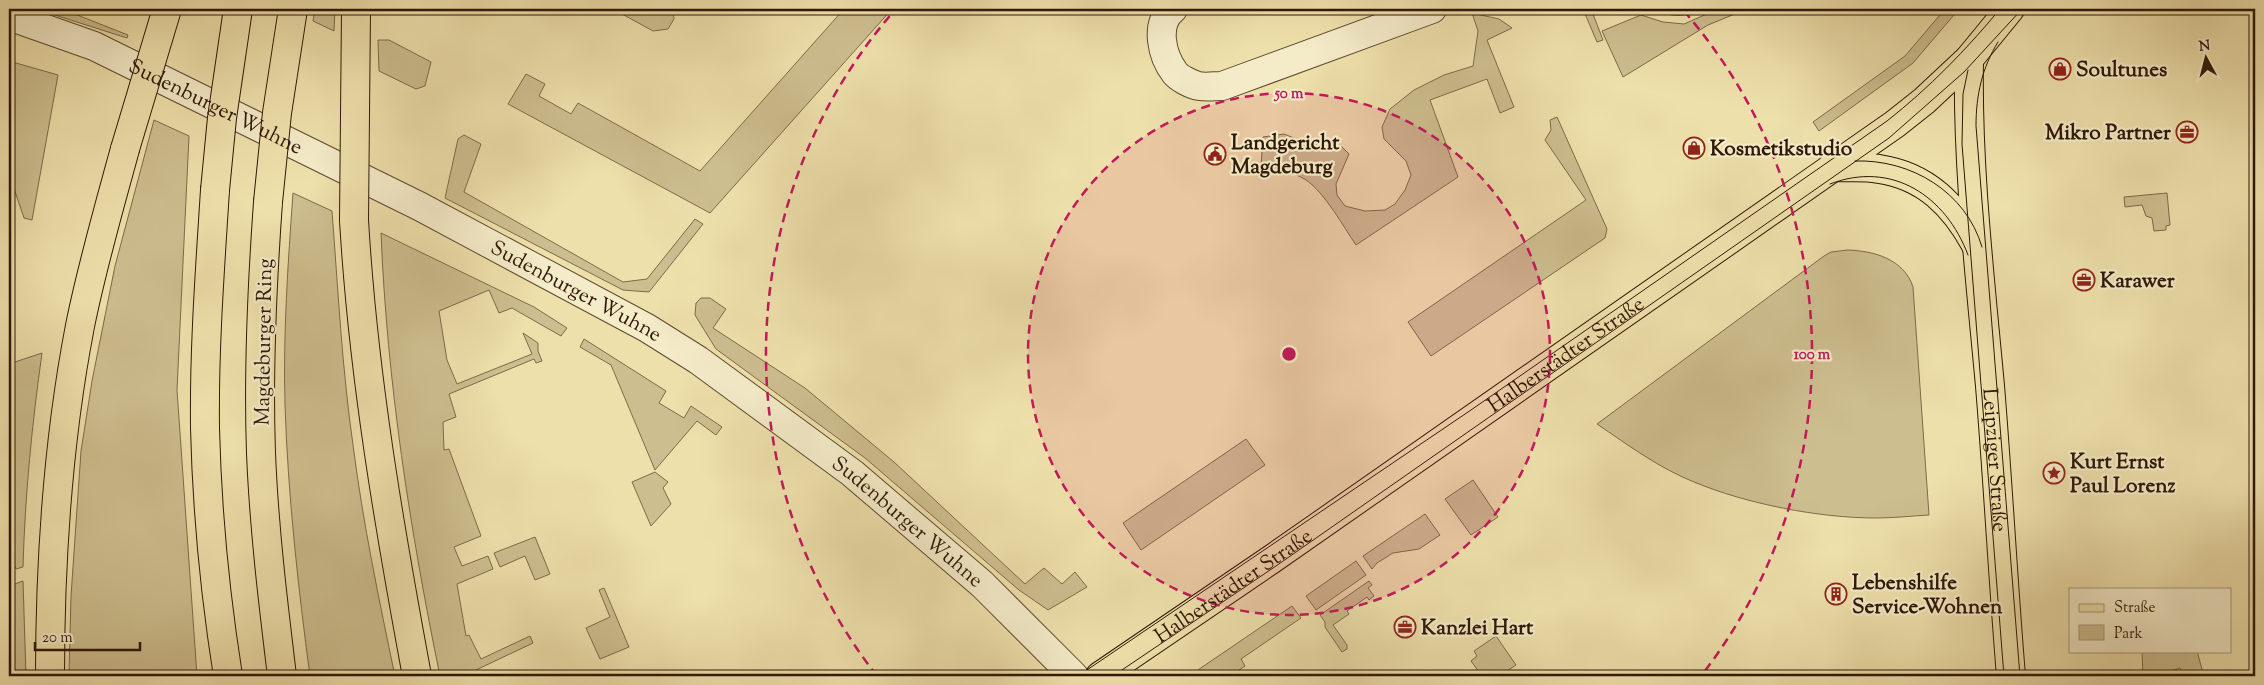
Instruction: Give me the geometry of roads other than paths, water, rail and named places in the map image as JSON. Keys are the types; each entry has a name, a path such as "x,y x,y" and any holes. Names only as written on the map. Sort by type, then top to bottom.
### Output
{"main road":[{"path":"50,676 56,524 69,388 93,264 124,149 167,9"},
{"path":"228,676 209,514 205,426 208,315 215,190 222,118 238,9"},
{"name":"Magdeburger Ring","path":"282,676 270,573 261,453 262,299 268,202 277,113 292,9"},
{"path":"356,9 354,220 360,303 377,446 417,676"},
{"name":"Halberstädter Straße","path":"1100,676 1280,554 1909,112 1969,59 2010,9"},
{"name":"Leipziger Straße","path":"1969,59 1976,245 1998,488 2011,676"},
{"name":"Leipziger Straße","path":"1832,167 1880,169 1920,182 1940,195 1964,225 1976,245"}],"street":[{"path":"1173,9 1167,13 1160,37 1176,74 1196,86 1222,86 1432,9"},
{"name":"Sudenburger Wuhne","path":"9,16 94,46 419,206 638,324 684,351 763,406 852,473 982,584 1074,676"}],"tram line":[{"path":"1078,676 1471,410 1887,121 1946,68 2000,9"},
{"path":"1113,676 1276,566 1889,138 1964,72 2022,9"},
{"path":"1998,42 1992,52 1981,82 1977,103 1976,126 2020,676"},
{"path":"1968,70 1963,94 1962,144 2004,676"},
{"path":"1855,161 1876,162 1896,166 1916,173 1934,183 1950,195 1963,210 1974,227 1982,247"},
{"path":"1830,184 1853,178 1875,177 1895,180 1914,188 1931,200 1946,216 1958,234 1968,255"}],"place":[{"name":"Soultunes","path":"2060,69"},
{"name":"Mikro Partner","path":"2187,132"},
{"name":"Kosmetikstudio","path":"1694,148"},
{"name":"Landgericht Magdeburg","path":"1215,154"},
{"name":"Karawer","path":"2084,280"},
{"name":"Kurt Ernst Paul Lorenz","path":"2054,473"},
{"name":"Lebenshilfe Service-Wohnen","path":"1836,594"},
{"name":"Kanzlei Hart","path":"1405,627"}]}
